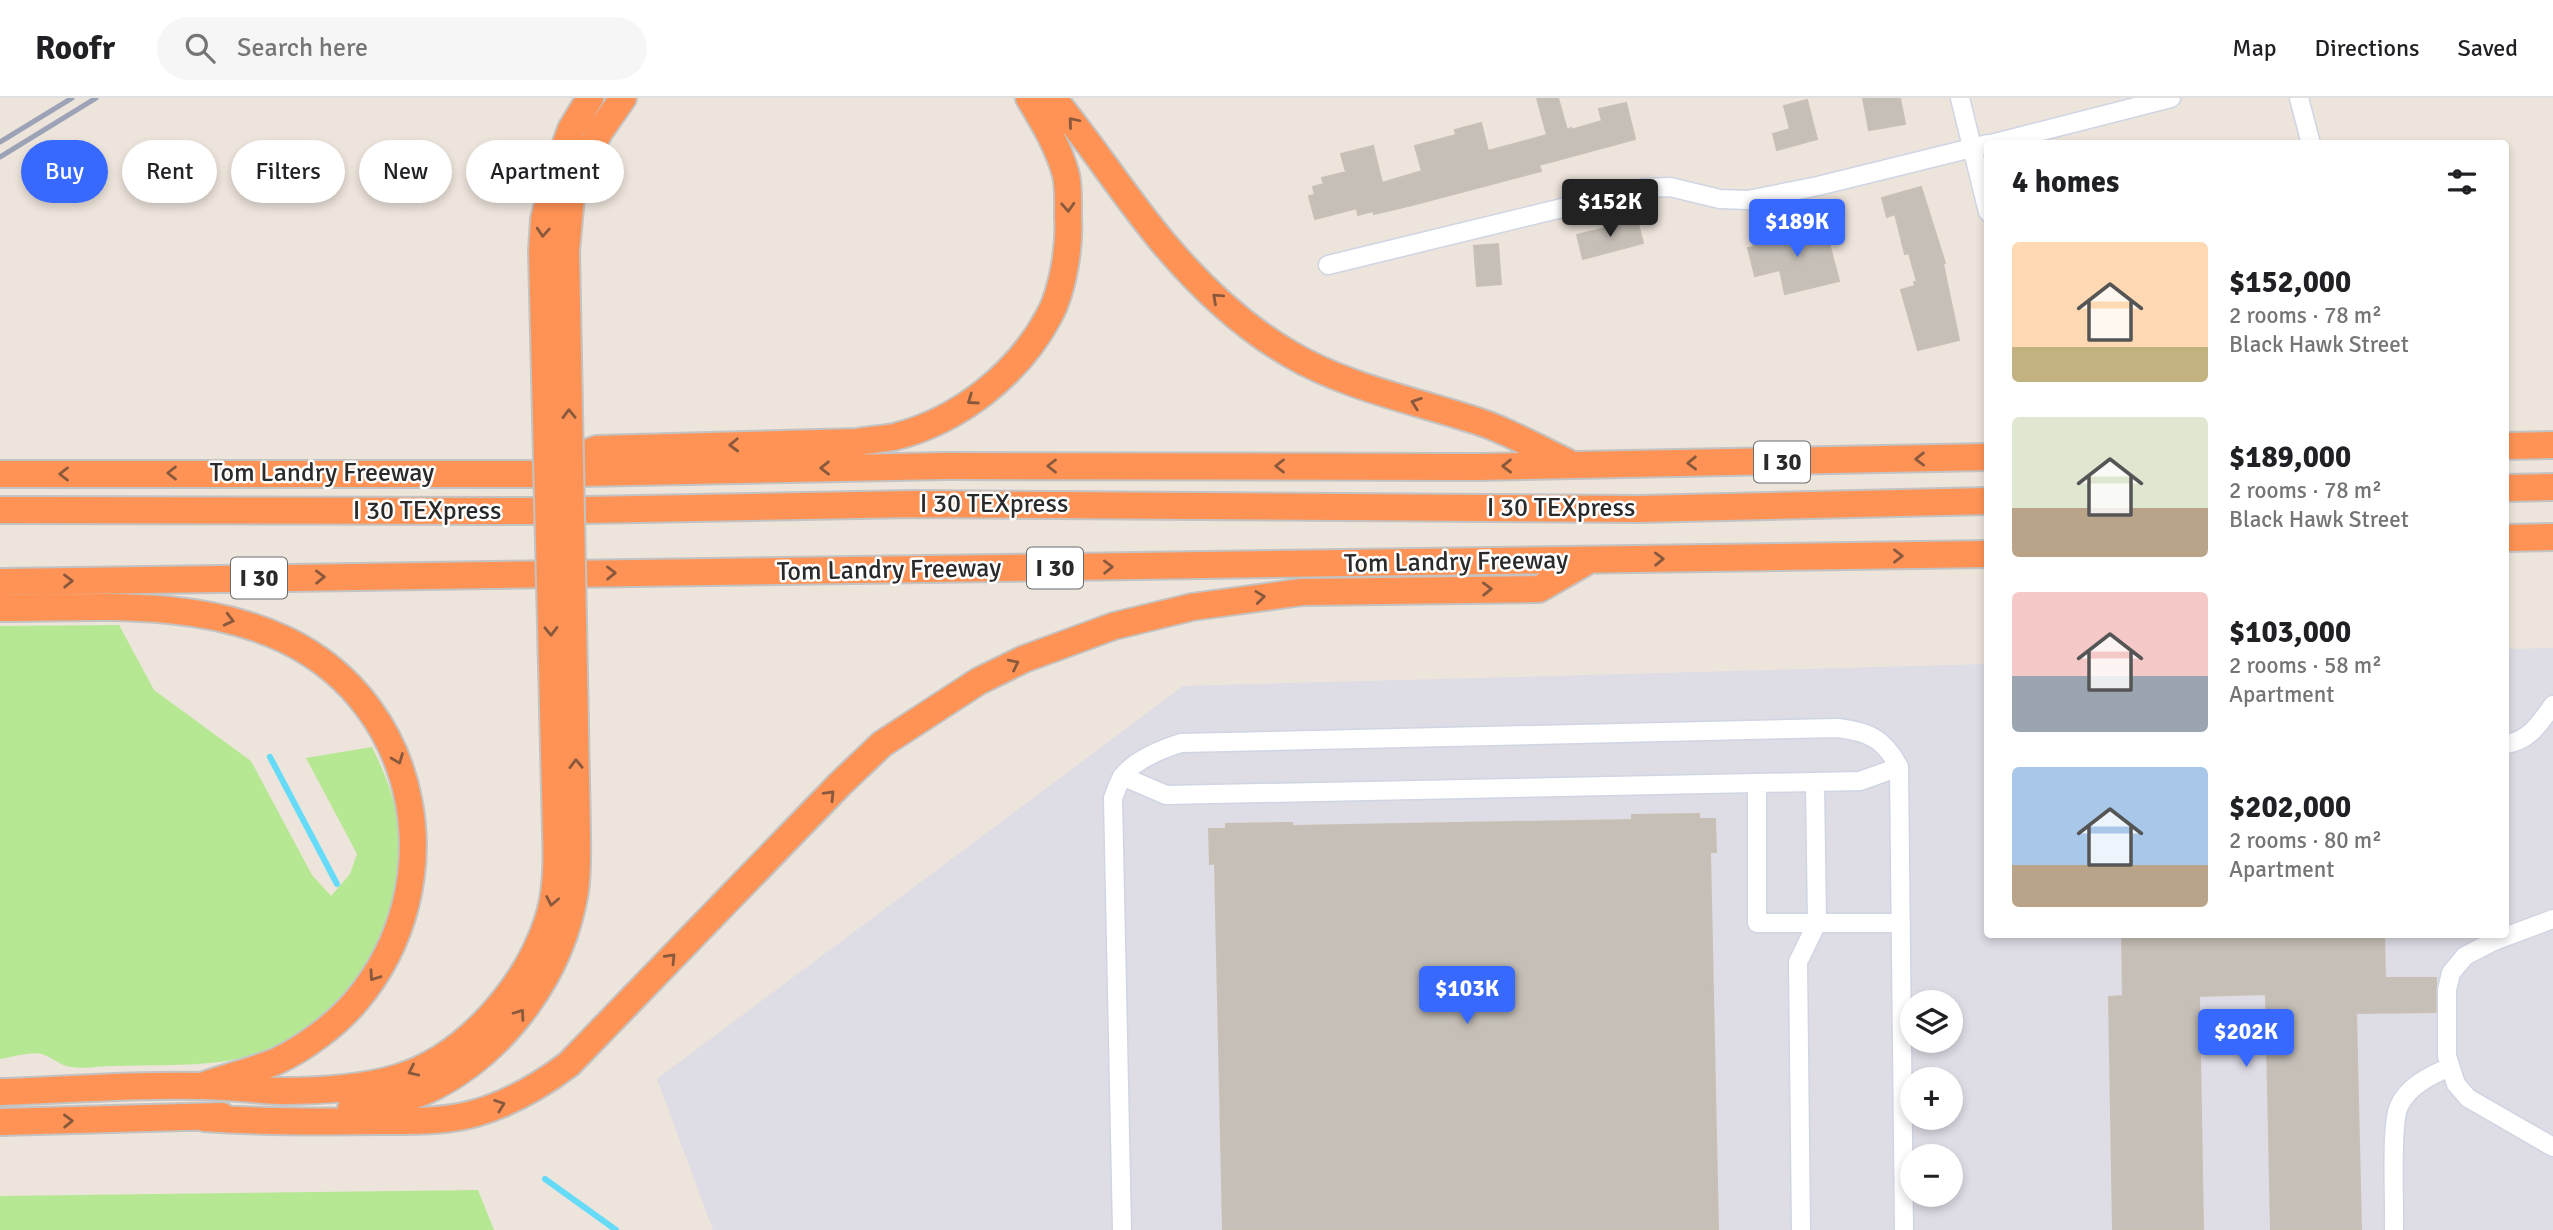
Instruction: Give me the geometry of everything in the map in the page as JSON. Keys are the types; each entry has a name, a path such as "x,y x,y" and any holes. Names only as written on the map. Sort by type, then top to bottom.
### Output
{"highway":[{"path":"570,140 571,129 590,98"},
{"path":"592,140 622,98"},
{"path":"527,474 597,449 857,442 894,436 950,415 995,384 1031,345 1051,314 1067,258 1069,227 1066,176 1044,122 1029,98"},
{"path":"1053,98 1166,246 1210,293 1240,319 1291,355 1349,380 1481,423 1576,466"},
{"path":"0,1092 202,1086 282,1091 345,1087 398,1078 435,1061 467,1038 490,1017 511,991 538,947 548,920 567,833 566,251 570,203"},
{"path":"2509,446 2551,445"},
{"name":"Tom Landry Freeway","path":"0,474 527,474 946,466 1576,466 1984,457"},
{"path":"2509,488 2552,487"},
{"name":"I 30 TEXpress","path":"0,510 529,511 914,504 1639,509 1984,501"},
{"path":"2516,538 2553,537"},
{"path":"2516,538 2553,557"},
{"name":"Tom Landry Freeway","path":"0,582 1984,554"},
{"path":"204,1118 280,1123 434,1120 474,1114 509,1102 543,1084 569,1064 830,794 882,744 979,681 1024,659 1114,626 1192,607 1302,592 1539,589 1591,560"},
{"path":"0,608 162,609 206,614 251,625 289,641 330,670 358,695 391,741 404,776 411,811 414,851 411,890 398,931 379,969 356,1002 321,1034 278,1060 202,1086"},
{"path":"0,1122 204,1118 379,1105 431,1088 467,1068 493,1045 517,1019 538,989 555,956 575,893 578,871 567,833"}],"street":[{"path":"1328,265 1644,188 1670,187 1720,200 1748,200 1818,186 1984,145 1960,98"},
{"path":"2004,140 2171,98"},
{"path":"2299,98 2310,140"},
{"path":"2509,744 2519,743 2539,725 2553,705"},
{"path":"1122,1230 1113,798 1122,776 1159,750 1181,743 1838,728 1859,731 1874,737 1890,751 1899,767 1904,1230"},
{"path":"1122,776 1167,795 1860,781 1899,767"},
{"path":"1801,1230 1798,962 1817,923 1815,782"},
{"path":"1757,783 1757,923 1901,923"},
{"path":"2509,933 2553,919"},
{"path":"2494,938 2465,956 2451,973 2446,990 2449,1067 2456,1084 2468,1098 2553,1147"},
{"path":"2394,1230 2396,1124 2399,1105 2427,1077 2449,1067"}],"shaded area":[{"path":"2553,648 2553,1230 713,1230 657,1079 1183,686 1984,664 1984,938 2509,938 2509,649"}],"green space":[{"path":"119,625 154,690 251,761 312,875 331,896 350,874 357,854 306,758 372,747 392,796 398,822 400,849 397,887 387,923 371,958 349,988 323,1015 292,1037 258,1053 220,1062 87,1068 67,1066 38,1053 0,1059 0,626"},
{"path":"478,1190 494,1230 0,1230 0,1196"}],"building":[{"path":"1537,98 1558,98 1567,130 1602,121 1599,109 1626,103 1635,139 1539,165 1541,171 1412,205 1358,215 1357,208 1315,219 1309,196 1315,195 1313,187 1324,184 1322,178 1346,172 1341,154 1373,146 1382,183 1422,171 1415,146 1456,135 1455,130 1481,123 1488,151 1547,135"},
{"path":"1863,98 1900,98 1905,124 1869,130"},
{"path":"1807,100 1817,139 1777,150 1773,134 1790,129 1784,106"},
{"path":"1921,187 1945,263 1943,264 1959,340 1918,350 1901,290 1915,286 1914,282 1917,282 1909,253 1905,254 1895,214 1887,217 1882,198"},
{"path":"1637,220 1643,243 1583,259 1577,235"},
{"path":"1824,224 1839,281 1785,294 1780,270 1755,276 1748,248 1754,247 1753,243"},
{"path":"1498,244 1501,284 1477,286 1474,246"},
{"path":"1699,814 1699,819 1715,819 1716,852 1710,852 1718,1230 1223,1230 1215,863 1210,864 1209,829 1226,829 1226,824 1292,823 1292,826 1632,820 1632,815"},
{"path":"2122,938 2384,938 2385,978 2436,978 2436,1012 2356,1013 2361,1230 2271,1230 2266,994 2199,996 2203,1230 2113,1230 2109,997 2123,996"}],"waterway":[{"path":"270,757 337,884"},
{"path":"545,1179 616,1230"}],"railway":[{"path":"0,142 72,98"},
{"path":"0,157 96,98"}]}
